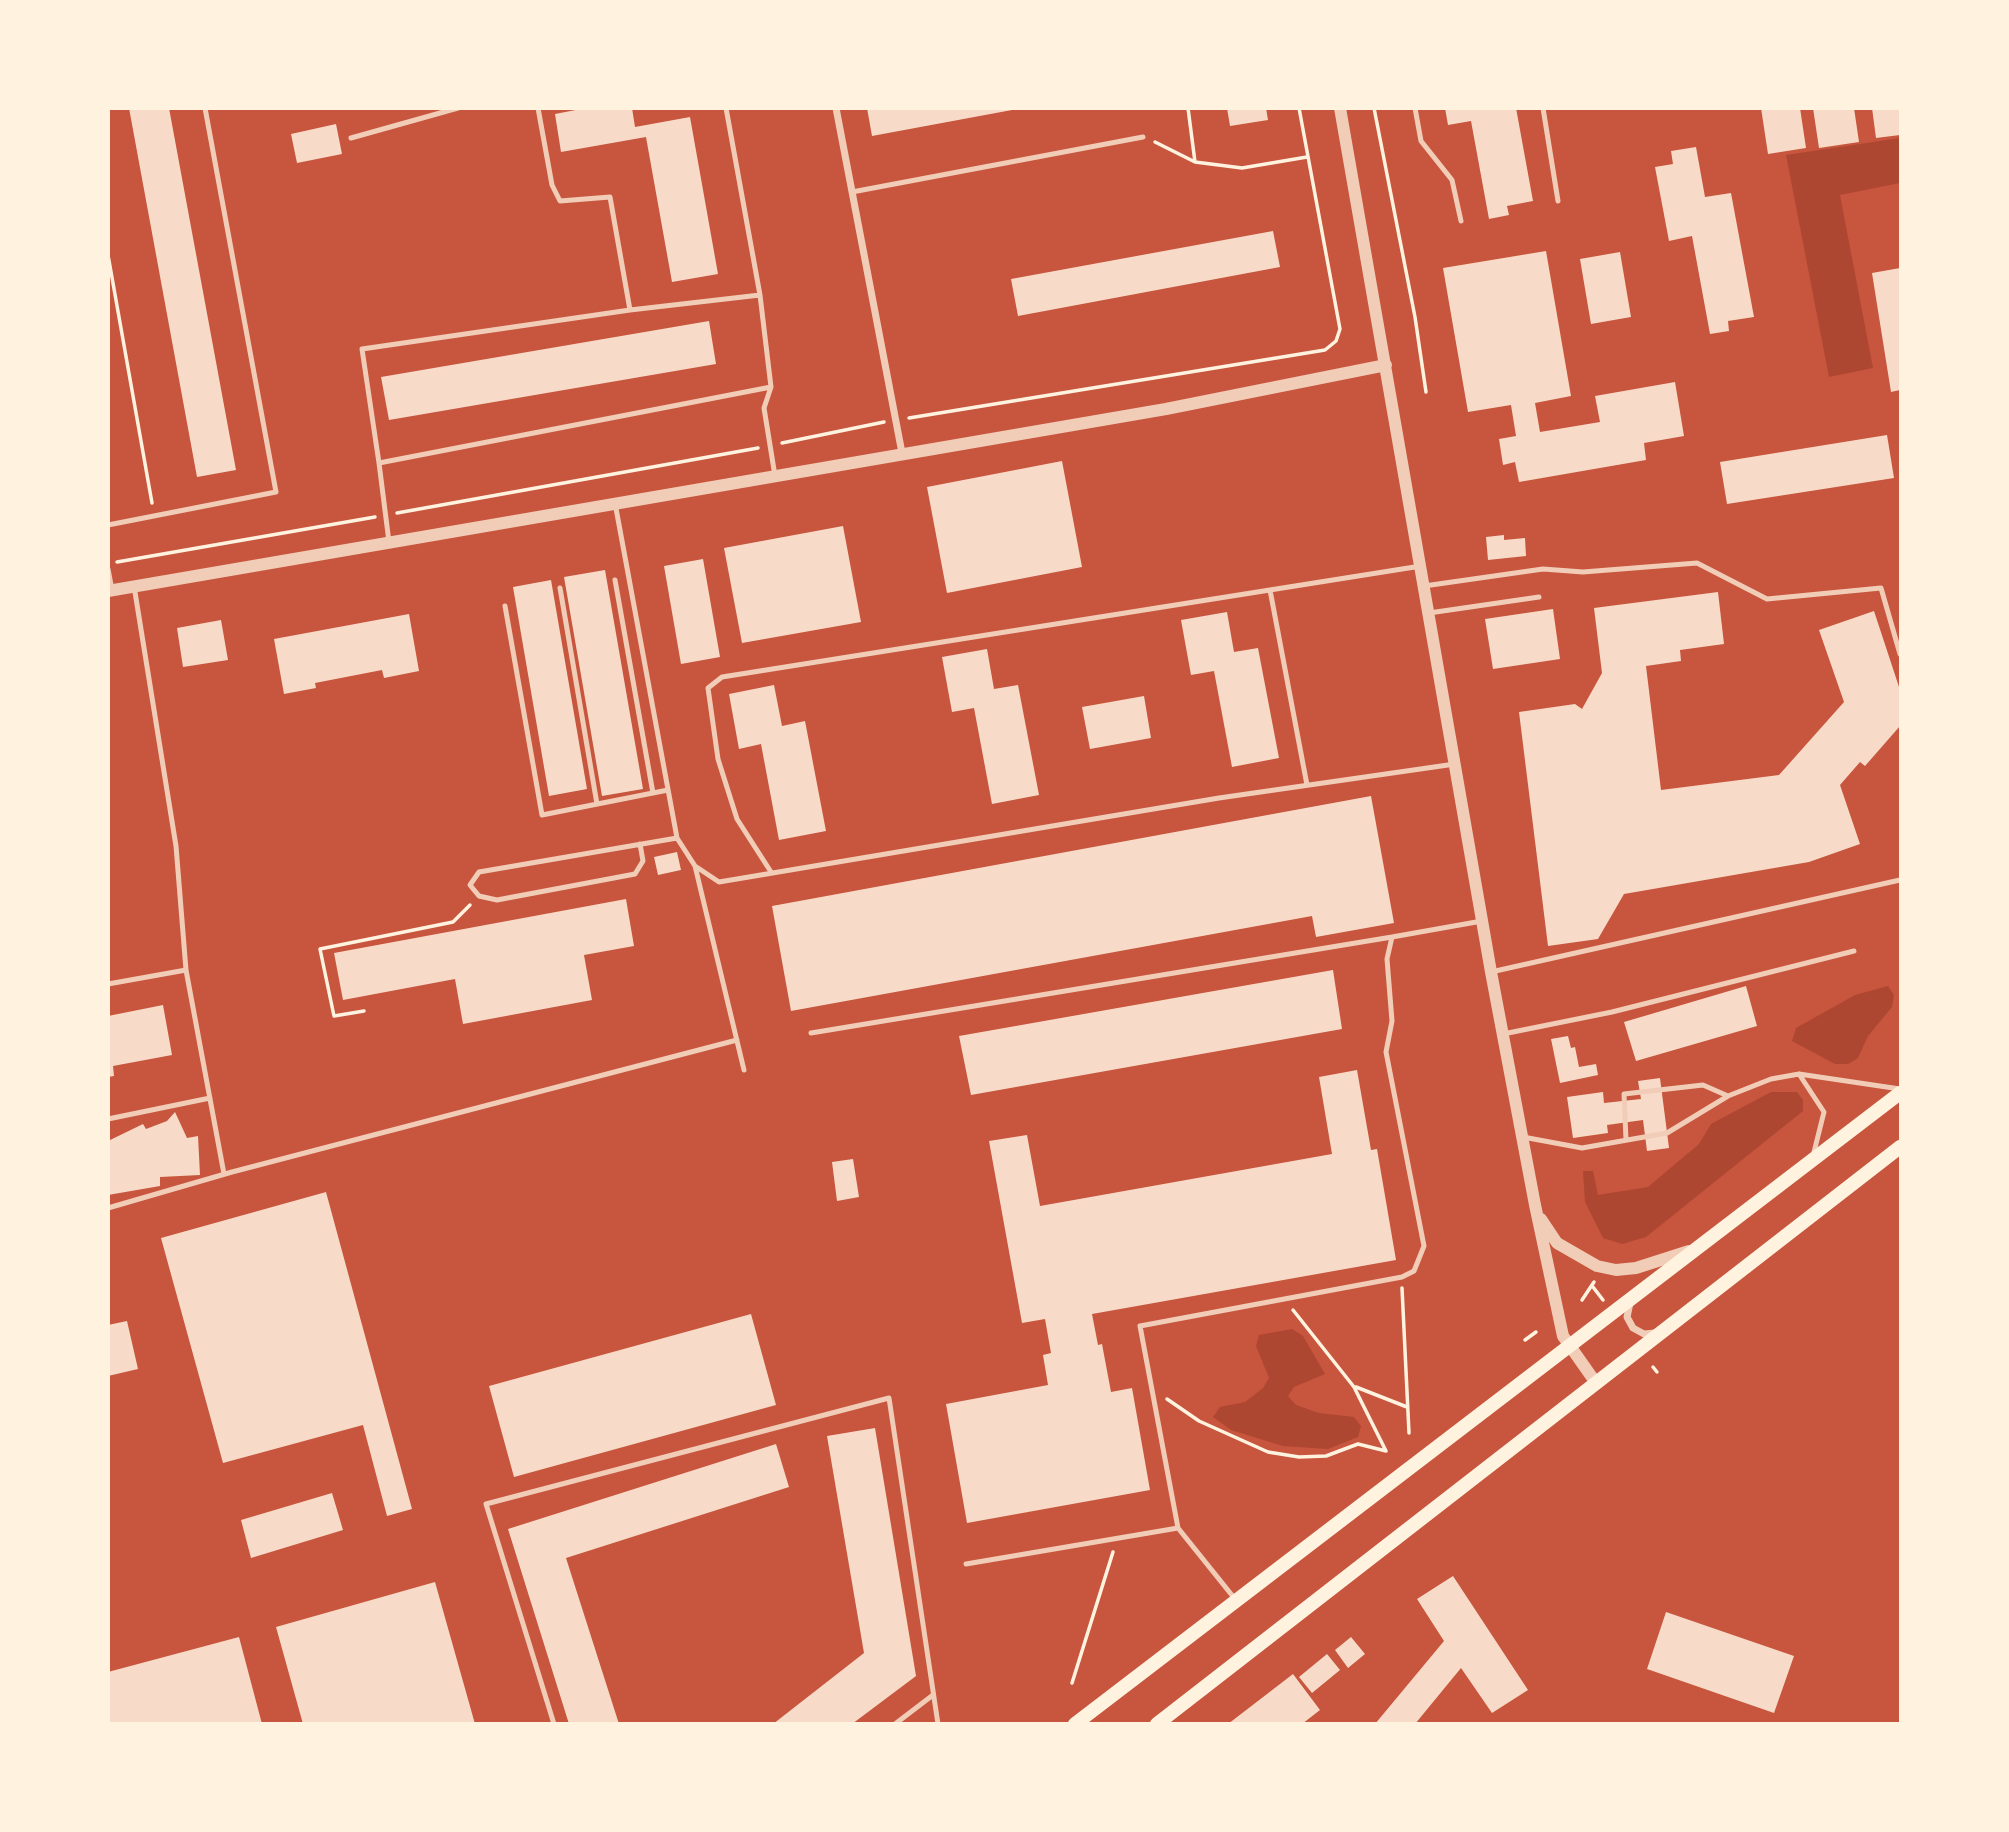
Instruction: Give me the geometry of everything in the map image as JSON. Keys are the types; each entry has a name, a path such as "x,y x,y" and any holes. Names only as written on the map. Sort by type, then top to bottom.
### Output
{"main road":[{"path":"1075,1724 1700,1248 1900,1091"},
{"path":"1157,1724 1900,1147"}],"street":[{"path":"836,108 902,453"},
{"path":"1340,108 1521,1137 1558,1317 1569,1348 1596,1383"},
{"path":"110,591 1166,409 1387,365"},
{"path":"1535,1206 1557,1243 1597,1266 1636,1268 1700,1248"},
{"path":"1632,1299 1627,1317 1633,1328 1644,1334 1660,1331"}],"lane":[{"path":"108,525 276,492 205,108"},
{"path":"351,138 458,108"},
{"path":"538,108 552,185 560,201 610,197 630,310"},
{"path":"726,108 760,295 771,387 764,408 775,476"},
{"path":"1415,108 1421,141 1452,180 1461,220"},
{"path":"1543,108 1558,201"},
{"path":"852,192 1143,137"},
{"path":"389,542 362,349 630,310 760,295"},
{"path":"379,463 771,387"},
{"path":"615,503 677,838 695,866 744,1070"},
{"path":"1424,586 1543,569 1583,572 1697,563 1767,599 1881,588 1900,654"},
{"path":"771,872 737,819 718,759 708,688 722,677 1421,566"},
{"path":"108,567 110,591"},
{"path":"615,580 653,793"},
{"path":"134,586 176,845 186,970 224,1174"},
{"path":"560,588 597,804"},
{"path":"1270,590 1307,785"},
{"path":"1429,613 1539,597"},
{"path":"505,607 542,815 668,790"},
{"path":"695,866 719,882 750,879 771,872 1307,785 1455,764"},
{"path":"640,844 643,861 635,874 497,900 479,896 470,884 479,872 640,844 677,838"},
{"path":"1491,972 1900,880"},
{"path":"811,1033 1482,921"},
{"path":"1237,1601 1178,1528 1140,1326 1402,1277 1414,1270 1424,1246 1386,1052 1392,1021 1387,960 1392,937"},
{"path":"1502,1034 1612,1012 1854,951"},
{"path":"108,984 186,970"},
{"path":"108,1208 224,1174 737,1041"},
{"path":"1521,1137 1570,1148 1667,1133 1728,1096 1771,1079 1799,1074 1900,1091"},
{"path":"1799,1074 1824,1112 1811,1161"},
{"path":"1626,1140 1624,1094 1703,1085 1728,1096"},
{"path":"108,1119 210,1098"},
{"path":"554,1724 486,1504 889,1398 938,1724"},
{"path":"966,1564 1178,1528"},
{"path":"895,1724 933,1695"}],"path":[{"path":"1188,108 1195,162"},
{"path":"108,567 771,446 895,420 1325,350 1336,341 1340,329 1299,108"},
{"path":"1374,108 1415,317 1426,392"},
{"path":"1143,137 1195,162 1242,169 1308,156"},
{"path":"108,255 154,515"},
{"path":"364,1011 334,1016 320,949 453,922 479,896"},
{"path":"1582,1300 1593,1287 1595,1275"},
{"path":"1402,1277 1409,1433"},
{"path":"1593,1287 1603,1300"},
{"path":"1152,1389 1199,1421 1268,1451 1299,1457 1325,1456 1358,1444 1386,1451 1354,1387 1284,1300"},
{"path":"1525,1340 1536,1332"},
{"path":"1354,1387 1407,1407"},
{"path":"1072,1683 1116,1540"}],"shaded area":[{"path":"1900,138 1900,183 1840,195 1873,368 1829,377 1786,155"},
{"path":"1888,986 1894,995 1892,1007 1868,1036 1858,1058 1848,1064 1835,1064 1792,1041 1796,1028 1855,995"},
{"path":"1771,1092 1797,1092 1803,1100 1803,1111 1646,1237 1622,1244 1603,1238 1585,1202 1583,1171 1593,1171 1598,1195 1648,1187 1699,1144 1711,1124"},
{"path":"1292,1329 1303,1336 1325,1374 1294,1387 1288,1396 1296,1405 1319,1413 1354,1417 1361,1426 1358,1437 1328,1449 1283,1446 1231,1430 1213,1417 1220,1407 1245,1402 1263,1388 1269,1378 1256,1346 1259,1335"}],"building":[{"path":"129,108 169,108 236,470 197,477"},
{"path":"586,108 632,108 635,127 690,117 718,274 672,282 646,137 561,152 555,114"},
{"path":"867,108 1012,108 1012,110 872,136"},
{"path":"1227,108 1266,108 1268,120 1230,126"},
{"path":"1445,108 1516,108 1533,201 1507,206 1509,215 1489,219 1471,121 1448,125"},
{"path":"1761,108 1800,108 1806,148 1768,154"},
{"path":"1813,108 1854,108 1859,142 1819,148"},
{"path":"1872,108 1900,108 1900,135 1876,138"},
{"path":"336,124 342,154 297,163 291,134"},
{"path":"1696,147 1705,197 1731,193 1754,317 1728,321 1729,331 1710,334 1692,236 1669,241 1655,167 1673,164 1671,151"},
{"path":"1273,231 1280,267 1018,316 1011,279"},
{"path":"1546,251 1571,396 1535,403 1540,432 1600,422 1595,396 1675,382 1684,436 1644,443 1646,460 1519,482 1515,462 1503,465 1499,439 1516,436 1511,405 1468,412 1443,268"},
{"path":"1620,252 1631,317 1591,324 1580,259"},
{"path":"1900,268 1900,390 1891,392 1872,273"},
{"path":"709,321 716,364 389,420 381,377"},
{"path":"1887,435 1894,478 1727,504 1720,462"},
{"path":"1062,461 1082,567 947,593 927,487"},
{"path":"843,526 861,622 742,643 724,548"},
{"path":"1504,535 1504,540 1525,538 1526,556 1488,560 1486,537"},
{"path":"703,559 720,657 681,664 664,566"},
{"path":"605,570 643,789 602,796 564,577"},
{"path":"551,580 587,789 549,796 513,587"},
{"path":"1718,592 1724,644 1680,650 1681,661 1646,666 1661,790 1779,775 1844,702 1819,630 1874,611 1900,690 1900,726 1865,766 1860,762 1840,785 1860,844 1809,862 1624,894 1598,939 1548,946 1519,712 1575,704 1582,709 1602,673 1594,608"},
{"path":"1553,609 1560,659 1493,669 1485,619"},
{"path":"1227,612 1234,652 1258,648 1279,758 1232,767 1214,671 1191,675 1181,620"},
{"path":"409,614 419,671 384,678 382,670 315,683 316,688 284,694 274,639"},
{"path":"221,620 228,660 183,667 177,628"},
{"path":"987,649 994,689 1018,685 1039,795 992,804 974,708 952,712 942,657"},
{"path":"774,685 782,726 805,721 826,831 779,840 761,744 739,749 729,694"},
{"path":"1144,696 1151,738 1090,749 1082,707"},
{"path":"1371,796 1394,923 1316,937 1312,916 791,1011 772,906"},
{"path":"677,852 681,870 658,875 654,857"},
{"path":"626,899 634,946 584,955 592,1000 463,1024 455,979 343,1000 334,953"},
{"path":"1333,970 1342,1029 971,1095 959,1036"},
{"path":"1746,986 1757,1026 1636,1061 1624,1022"},
{"path":"163,1005 172,1055 113,1066 114,1076 108,1077 108,1016"},
{"path":"1568,1036 1571,1048 1575,1047 1579,1067 1596,1064 1598,1075 1560,1083 1551,1039"},
{"path":"1357,1070 1371,1150 1377,1149 1396,1260 1092,1314 1098,1345 1102,1344 1111,1392 1132,1388 1150,1490 967,1523 946,1404 1048,1385 1043,1355 1051,1353 1045,1319 1022,1323 989,1141 1027,1135 1040,1206 1332,1154 1319,1077"},
{"path":"1660,1078 1669,1148 1647,1151 1643,1120 1607,1125 1608,1133 1573,1138 1567,1097 1603,1092 1604,1103 1641,1099 1638,1081"},
{"path":"175,1112 187,1138 198,1136 200,1175 160,1177 160,1186 108,1195 108,1141 143,1124 146,1129 167,1121"},
{"path":"853,1159 859,1197 837,1201 832,1162"},
{"path":"326,1192 412,1509 387,1516 363,1425 223,1463 161,1238"},
{"path":"751,1314 776,1405 514,1477 489,1386"},
{"path":"127,1321 138,1369 108,1376 108,1325"},
{"path":"875,1428 916,1676 852,1724 773,1724 864,1653 827,1436"},
{"path":"776,1444 789,1487 566,1558 619,1724 569,1724 508,1529"},
{"path":"332,1493 343,1530 251,1558 241,1520"},
{"path":"1453,1576 1528,1690 1492,1713 1461,1668 1415,1724 1375,1724 1444,1641 1417,1599"},
{"path":"435,1582 475,1724 303,1724 276,1627"},
{"path":"1666,1612 1794,1656 1774,1713 1647,1669"},
{"path":"239,1637 262,1724 108,1724 108,1672"},
{"path":"1351,1637 1365,1654 1348,1668 1335,1650"},
{"path":"1327,1654 1340,1670 1312,1693 1299,1677"},
{"path":"1293,1674 1320,1710 1302,1724 1228,1724"}]}
